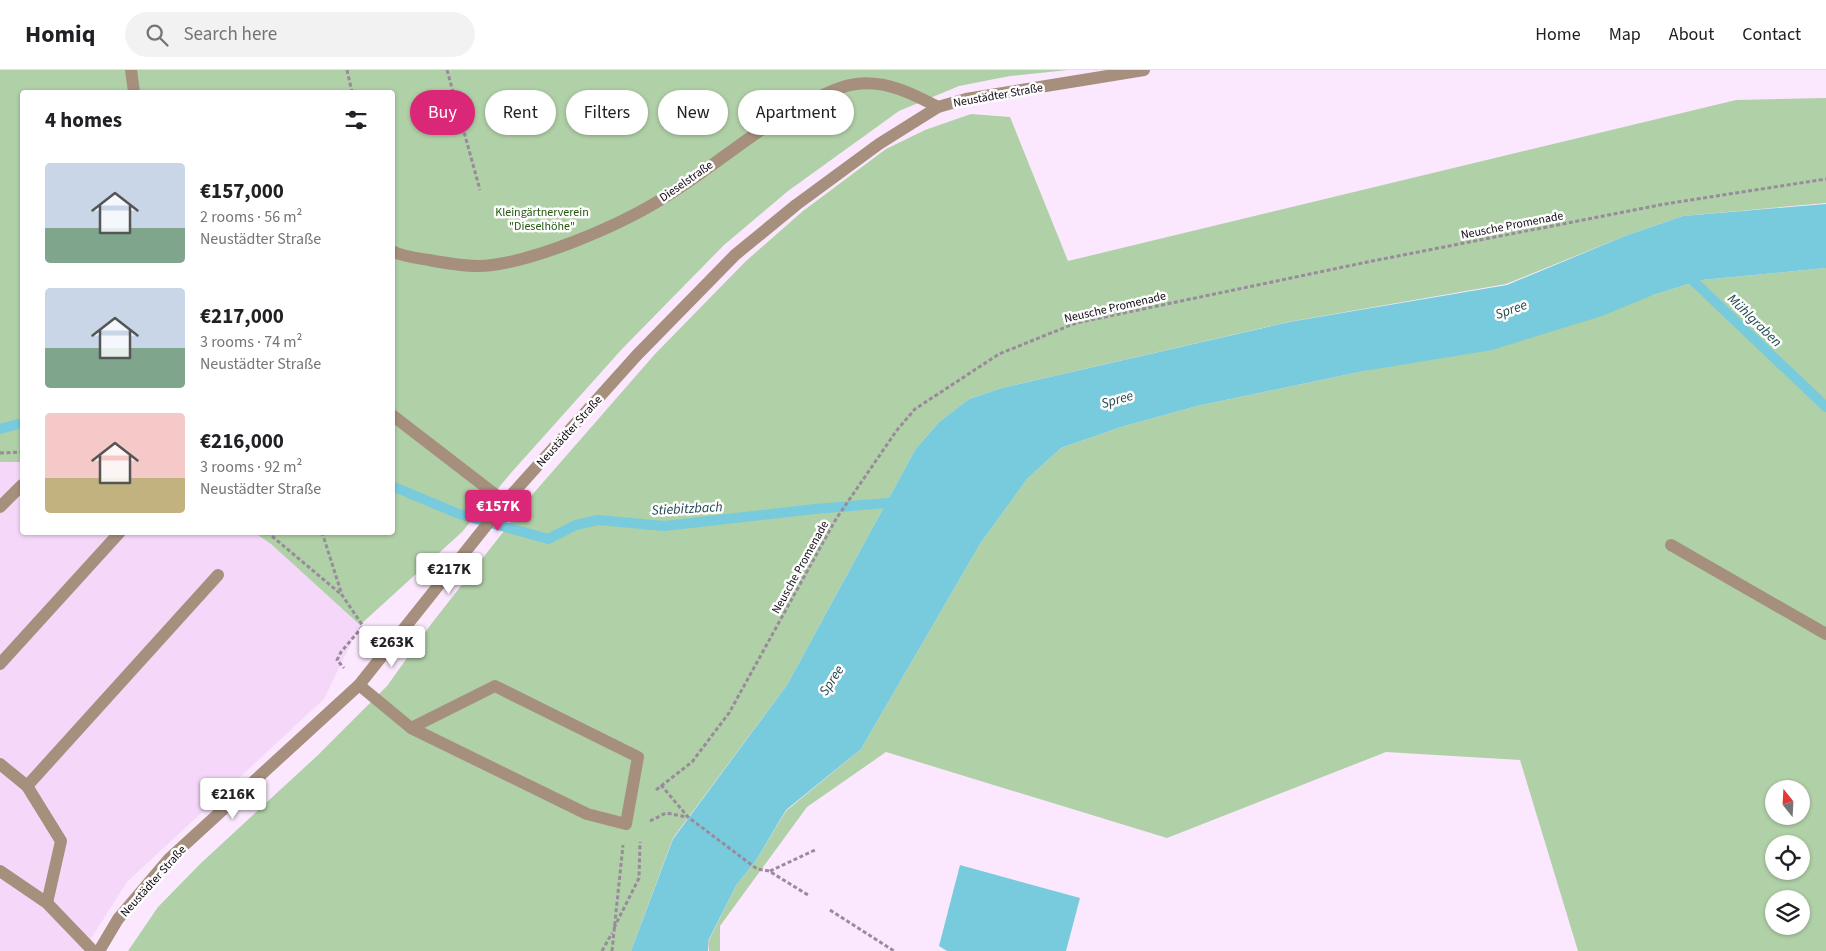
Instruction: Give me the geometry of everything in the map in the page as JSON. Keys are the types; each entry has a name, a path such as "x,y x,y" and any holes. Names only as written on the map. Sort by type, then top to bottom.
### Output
{"street":[{"path":"131,70 134,90"},
{"name":"Neustädter Straße","path":"99,951 118,919 169,859 360,685 503,505 638,355 735,255 796,205 879,144 938,107 966,99 1144,70"},
{"name":"Dieselstraße","path":"395,253 401,256 452,265 479,266 508,262 593,234 665,198 755,132 798,107 830,92 856,84 880,84 907,91 938,107"},
{"path":"395,417 503,505"},
{"path":"0,507 20,487"},
{"path":"0,664 117,535"},
{"path":"1671,545 1826,634"},
{"path":"28,786 218,575"},
{"path":"360,685 411,728 587,814 626,824 638,757 495,686 411,728"},
{"path":"0,764 28,786 61,842 47,903"},
{"path":"0,871 47,903 93,951"}],"path":[{"path":"347,70 352,90"},
{"path":"447,70 480,190"},
{"name":"Neusche Promenade","path":"655,792 661,785 692,762 729,713 836,519 897,430 915,410 999,354 1076,323 1372,261 1665,204 1826,179"},
{"path":"0,453 20,452"},
{"path":"271,535 342,595 363,626 341,652 337,660 360,685"},
{"path":"323,535 342,595"},
{"path":"661,785 688,817 757,869 770,871 808,895"},
{"path":"647,828 650,821 666,814 688,817"},
{"path":"612,951 626,824"},
{"path":"602,951 639,878 640,841 644,834"},
{"path":"770,871 815,850"},
{"path":"830,910 894,951"}],"shaded area":[{"path":"0,462 20,462 20,535 258,535 271,544 360,625 324,699 127,882 83,951 0,951"}],"green space":[{"name":"Kleingärtnerverein \"Dieselhöhe\"","path":"0,70 1068,70 1010,76 959,86 899,111 788,191 724,245 622,349 510,474 462,532 360,625 271,544 258,535 395,535 395,90 20,90 20,462 0,462"},
{"path":"1826,98 1826,203 1683,216 1625,236 1506,284 1288,322 1002,388 969,399 939,422 915,450 787,685 673,838 631,951 128,951 158,907 200,864 318,755 387,686 432,623 532,495 655,354 746,261 803,211 886,149 925,130 971,114 1010,117 1068,261 1736,100"},
{"path":"1826,268 1826,951 1578,951 1520,760 1386,752 1167,838 886,752 807,807 720,926 720,951 709,951 708,942 737,884 755,862 786,811 861,749 980,544 1027,479 1061,448 1121,427 1197,406 1364,371 1653,295 1702,280"}],"water":[{"name":"Spree","path":"1826,204 1826,268 1702,280 1653,295 1602,316 1492,350 1364,371 1197,406 1121,427 1061,448 1027,479 980,544 861,749 786,810 755,862 737,884 708,941 708,951 631,951 673,839 787,685 915,450 939,422 969,399 1002,388 1289,322 1507,285 1625,236 1683,216"},
{"path":"960,865 1080,898 1066,951 947,951 939,946"}],"waterway":[{"name":"Mühlgraben","path":"1685,273 1826,407"},
{"name":"Stiebitzbach","path":"0,429 20,424"},
{"name":"Stiebitzbach","path":"395,487 459,514 548,539 576,525 598,520 664,526 815,509 899,502"}]}
